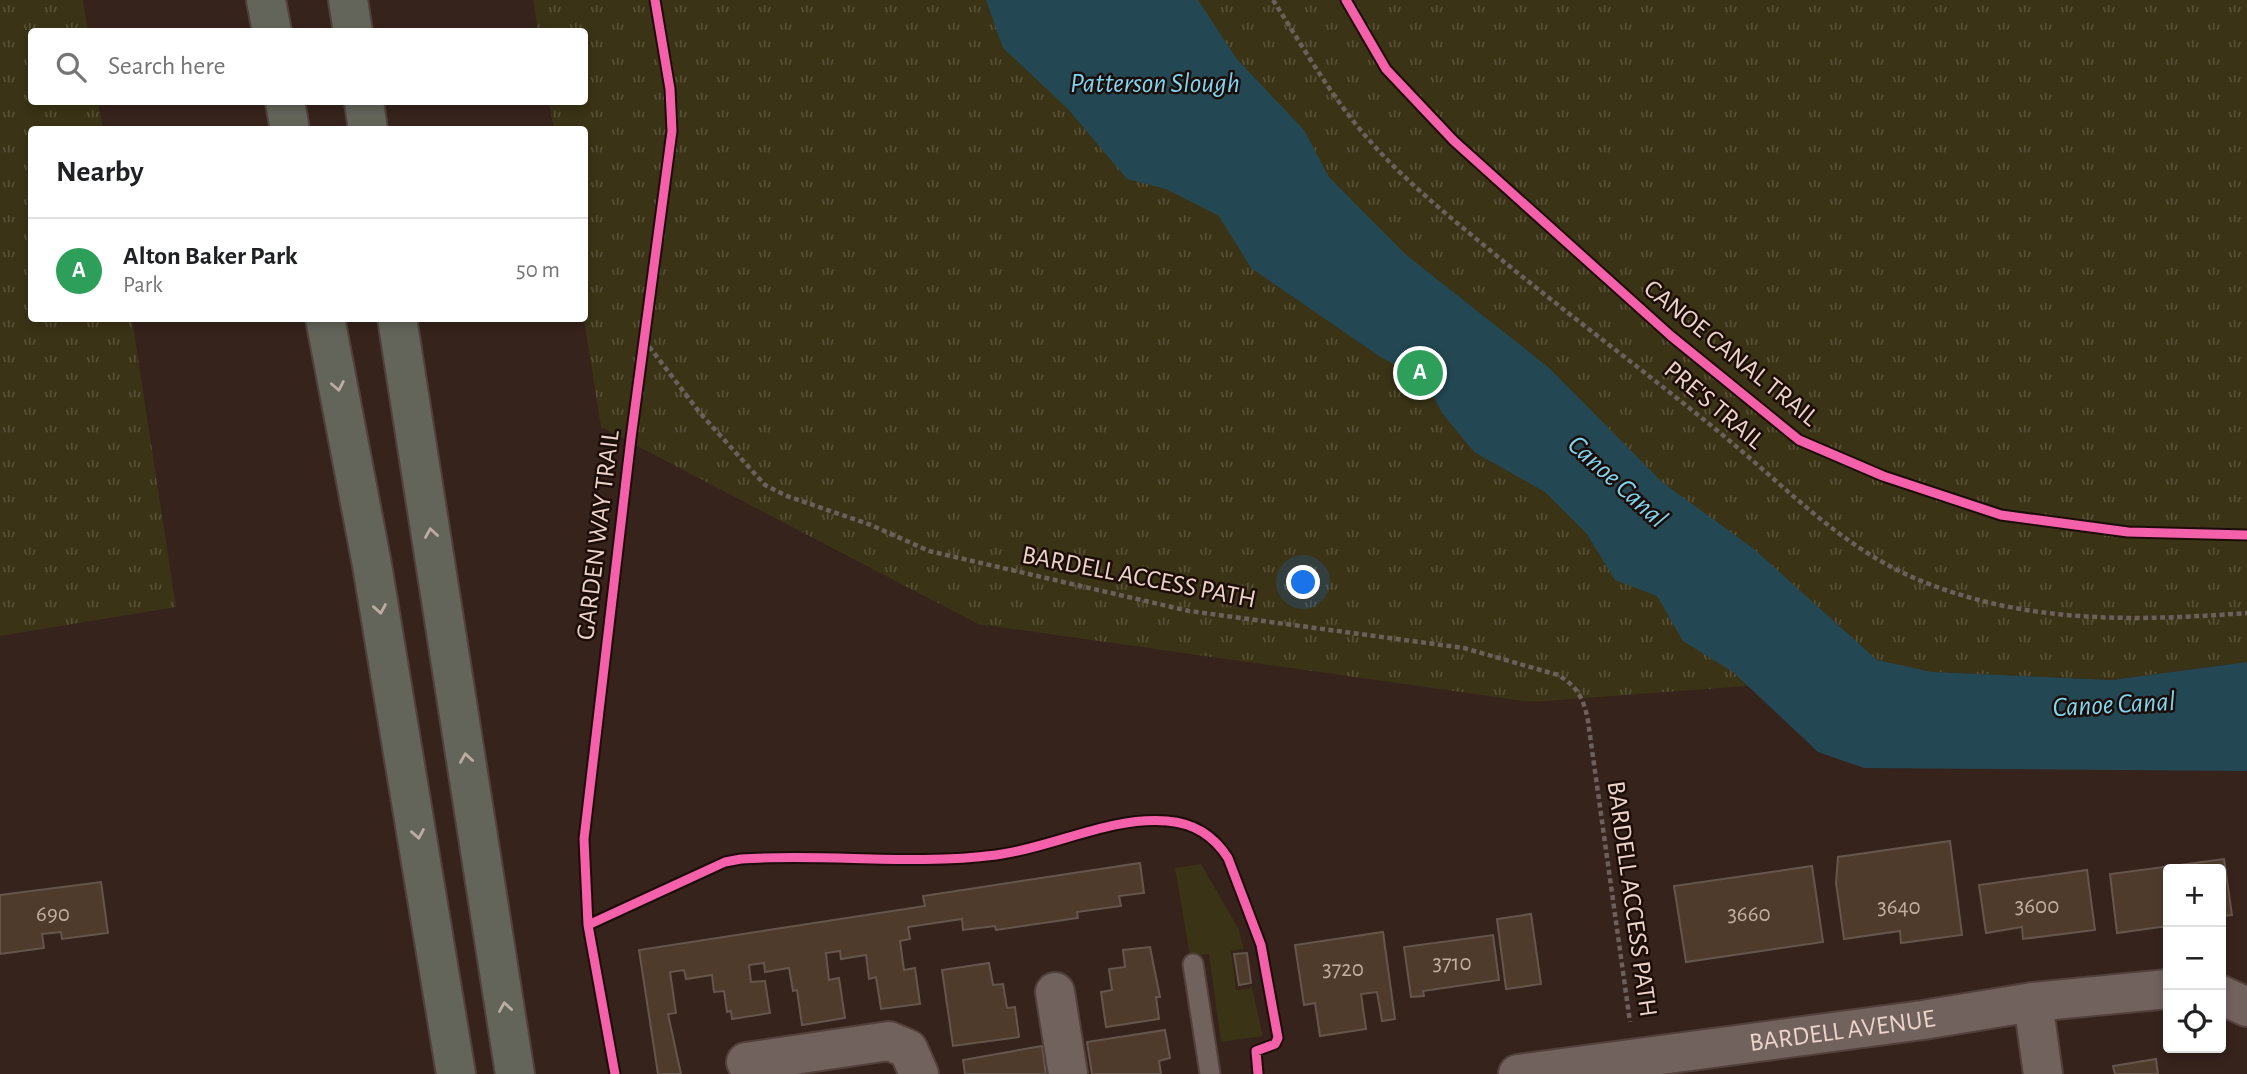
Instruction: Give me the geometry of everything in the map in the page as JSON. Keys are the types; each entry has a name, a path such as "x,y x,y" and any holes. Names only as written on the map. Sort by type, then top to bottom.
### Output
{"highway":[{"path":"266,0 271,28"},
{"path":"348,0 352,28"},
{"path":"286,105 289,126"},
{"path":"364,105 367,126"},
{"path":"327,322 372,565 456,1074"},
{"path":"398,322 515,1074"}],"street":[{"name":"BARDELL AVENUE","path":"1518,1074 1567,1070 1634,1058 1923,1020 2033,1002 2163,989"},
{"path":"1055,992 1069,1074"},
{"path":"2226,997 2247,1007"},
{"path":"2033,1002 2043,1074"},
{"path":"746,1062 889,1041 908,1049 919,1074"}],"lane":[{"path":"1194,964 1210,1074"}],"path":[{"path":"642,352 646,327"}],"green space":[{"path":"0,0 83,0 88,28 28,28 28,105 99,105 102,126 28,126 28,322 132,322 176,607 0,636"},
{"path":"533,0 2247,0 2247,662 2112,680 1932,672 1532,702 978,624 601,427 584,322 588,322 588,126 553,126 550,105 588,105 588,28 538,28"},
{"path":"1201,864 1238,928 1244,949 1231,951 1236,990 1252,988 1263,1036 1221,1042 1209,954 1190,956 1175,868"}],"water":[{"name":"Patterson Slough","path":"986,0 1198,0 1236,58 1304,130 1329,177 1405,254 1548,367 1662,482 1754,549 1877,660 1932,672 2112,680 2247,662 2247,771 1864,768 1818,752 1733,672 1683,641 1657,596 1615,580 1587,534 1545,492 1474,452 1442,413 1426,382 1379,356 1251,268 1219,216 1166,189 1127,179 1067,108 1003,48"}],"building":[{"path":"1950,841 1962,935 1901,943 1900,931 1844,939 1836,883 1838,857"},
{"path":"2224,859 2225,864 2186,864"},
{"path":"1140,863 1144,893 1119,896 1121,906 1077,912 1078,918 996,930 995,926 963,930 962,919 908,927 910,939 900,941 904,970 915,968 920,1004 881,1009 876,977 869,979 866,955 841,959 840,951 826,953 829,980 839,978 845,1018 802,1025 797,990 793,991 789,968 765,972 764,963 749,965 751,982 765,981 770,1013 732,1019 731,1011 727,1012 724,991 714,992 712,975 686,979 684,970 670,972 676,1013 668,1014 681,1074 658,1074 639,950 925,906 923,896"},
{"path":"1812,866 1823,942 1686,962 1674,886"},
{"path":"2163,867 2163,927 2117,933 2110,874"},
{"path":"2087,870 2095,930 2023,939 2022,927 1986,933 1979,885"},
{"path":"2226,873 2232,915 2226,916"},
{"path":"101,882 108,933 62,939 61,932 42,934 44,948 0,954 0,895"},
{"path":"1531,914 1541,984 1506,989 1497,919"},
{"path":"1383,932 1395,1019 1382,1021 1377,992 1361,994 1366,1029 1320,1036 1315,1003 1304,1005 1295,945"},
{"path":"1493,935 1499,980 1423,991 1424,996 1411,997 1404,947"},
{"path":"1150,947 1160,997 1156,997 1159,1019 1106,1027 1101,992 1112,990 1109,969 1125,967 1123,950"},
{"path":"1247,953 1251,983 1239,985 1234,954"},
{"path":"989,963 993,985 1003,984 1007,1008 1015,1007 1019,1037 953,1046 942,970"},
{"path":"1165,1030 1170,1058 1159,1061 1161,1074 1092,1074 1087,1042"},
{"path":"1042,1046 1046,1074 965,1074 963,1060"},
{"path":"2156,1059 2158,1074 2115,1074 2113,1066"}],"cycle path":[{"name":"GARDEN WAY TRAIL","path":"615,1074 588,925 584,839 631,438 672,131 670,89 655,0"},
{"name":"CANOE CANAL TRAIL","path":"1346,0 1386,69 1454,141 1671,336 1799,440 1883,476 2001,515 2128,532 2247,535"},
{"path":"588,925 725,862 741,859 964,858 1017,851 1124,823 1177,822 1210,837 1228,858 1261,945 1278,1038 1275,1044 1256,1051 1258,1074"}],"place":[{"name":"Alton Baker Park","path":"1420,373"}],"water label":[{"name":"Canoe Canal","path":"1617,482"},
{"name":"Canoe Canal","path":"2114,705"}]}
